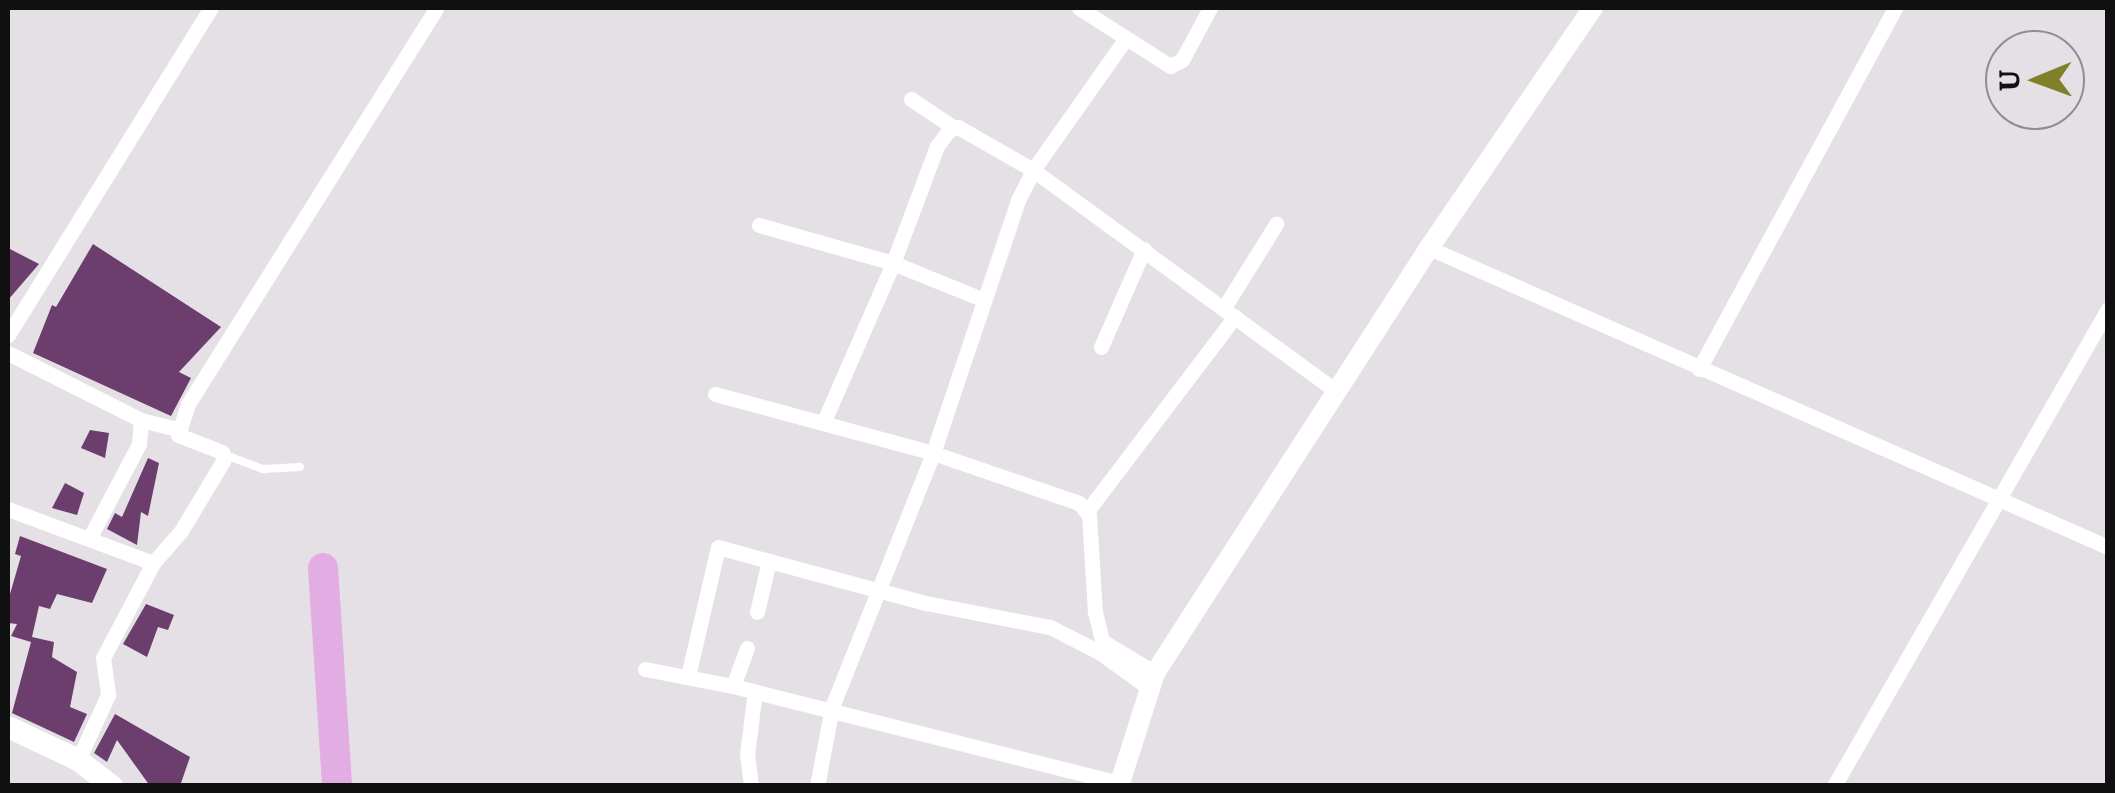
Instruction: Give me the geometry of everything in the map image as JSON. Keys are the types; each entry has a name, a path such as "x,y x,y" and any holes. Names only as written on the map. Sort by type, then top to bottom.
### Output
{"main road":[{"path":"8,727 78,760 112,786"}],"street":[{"path":"8,336 211,8"},
{"path":"177,430 235,326 436,8"},
{"path":"1079,8 1124,41 1165,64 1175,65 1210,8"},
{"path":"644,670 832,708 1119,784 1152,681 1428,248 1593,8"},
{"path":"1700,370 1895,8"},
{"path":"818,786 832,708 934,453 984,300 1034,170 1124,41"},
{"path":"911,98 952,127 962,127 1034,170 1335,390"},
{"path":"824,421 893,262 937,146 952,127"},
{"path":"1152,681 1102,641 1095,612 1088,510 1230,311 1276,224"},
{"path":"760,225 893,262 984,300"},
{"path":"1428,248 2108,547"},
{"path":"1101,347 1144,249"},
{"path":"1834,786 2108,309"},
{"path":"8,353 141,420 177,430 184,438 224,454 216,478 181,531 153,563 104,658 108,695 78,760"},
{"path":"714,394 934,453 1065,496 1088,510"},
{"path":"90,538 138,444 141,420"},
{"path":"8,509 153,563"},
{"path":"688,676 718,547 877,591 1050,627 1152,681"},
{"path":"757,612 769,561"},
{"path":"733,686 747,648"},
{"path":"752,786 747,755 755,692"}],"lane":[{"path":"224,454 263,469 300,468"}],"building":[{"path":"93,244 221,327 179,372 191,378 171,416 33,353 52,305 56,307"},
{"path":"8,248 39,264 8,300"},
{"path":"90,430 109,433 105,458 81,448"},
{"path":"148,458 159,463 148,516 141,512 137,545 107,529 115,513 122,517"},
{"path":"65,483 84,493 77,515 52,508"},
{"path":"20,536 107,569 92,603 57,594 50,609 39,606 32,637 54,642 52,657 77,672 70,707 87,714 74,742 12,713 31,642 11,636 17,624 8,623 8,601 21,556 15,554"},
{"path":"146,604 174,615 168,630 158,627 147,657 123,644"},
{"path":"115,714 190,757 180,786 150,786 117,740 107,762 94,753"}],"waterway":[{"path":"323,568 337,786"}]}
